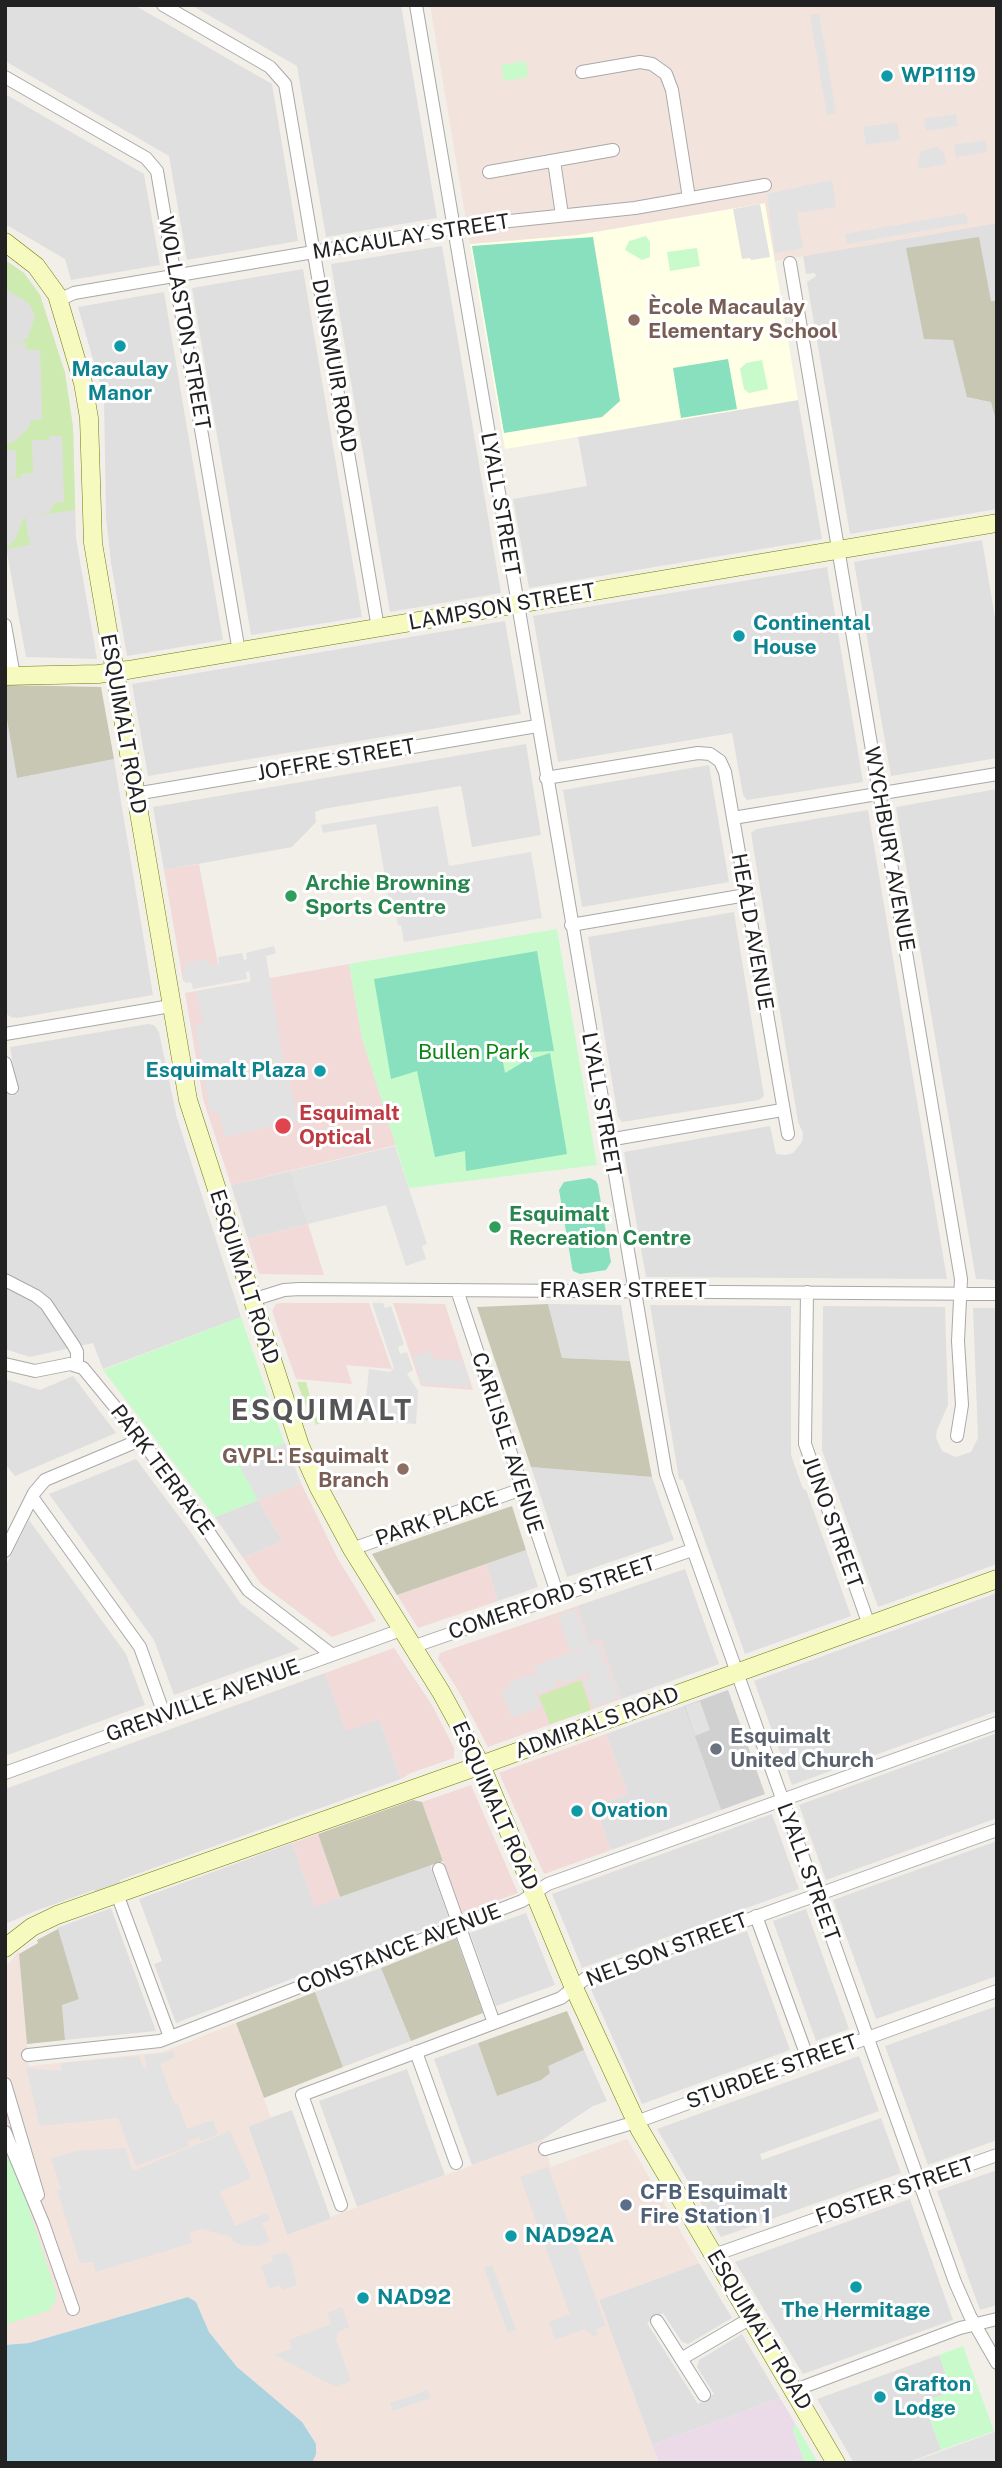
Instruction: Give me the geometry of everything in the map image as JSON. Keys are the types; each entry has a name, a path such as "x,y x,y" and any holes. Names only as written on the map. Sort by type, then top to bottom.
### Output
{"main road":[{"name":"ESQUIMALT ROAD","path":"5,242 36,266 51,284 59,300 80,371 87,406 91,531 188,1100 303,1454 352,1549 441,1692 481,1765 573,1988 636,2122 836,2463"},
{"name":"LAMPSON STREET","path":"10,676 114,672 838,550 996,528"},
{"name":"ADMIRALS ROAD","path":"5,1948 32,1927 57,1915 997,1579"}],"street":[{"name":"DUNSMUIR ROAD","path":"163,5 270,67 281,77 287,92 378,628"},
{"name":"LYALL STREET","path":"416,5 660,1450 692,1550 955,2282 997,2363"},
{"path":"582,72 640,62 652,64 666,74 672,90 690,198"},
{"name":"WOLLASTON STREET","path":"5,77 152,163 160,182 239,652"},
{"path":"489,172 613,150"},
{"path":"554,161 562,215"},
{"name":"MACAULAY STREET","path":"59,300 74,293 453,229 641,207 765,185"},
{"name":"WYCHBURY AVENUE","path":"790,262 961,1279 958,1341 962,1405 957,1436"},
{"path":"5,625 10,676"},
{"name":"JOFFRE STREET","path":"135,794 537,726"},
{"name":"HEALD AVENUE","path":"546,778 698,753 715,757 725,772 788,1135"},
{"path":"733,818 997,774"},
{"path":"571,925 746,895"},
{"path":"5,1034 171,1006"},
{"path":"5,1063 12,1088"},
{"path":"607,1140 782,1110"},
{"name":"PARK TERRACE","path":"5,1280 46,1304 74,1346 77,1365 88,1373 140,1440 204,1525 248,1590 331,1654"},
{"name":"FRASER STREET","path":"252,1300 294,1289 997,1294"},
{"name":"CARLISLE AVENUE","path":"457,1290 558,1596"},
{"name":"JUNO STREET","path":"807,1292 805,1444 869,1625"},
{"path":"5,1364 36,1371 77,1365"},
{"path":"5,1551 38,1486 52,1476 140,1440"},
{"name":"PARK PLACE","path":"352,1549 522,1489"},
{"path":"32,1497 140,1647 164,1714"},
{"name":"COMERFORD STREET","path":"412,1647 692,1550"},
{"name":"GRENVILLE AVENUE","path":"5,1773 401,1630"},
{"name":"CONSTANCE AVENUE","path":"28,2054 160,2041 522,1901 548,1884 997,1723"},
{"name":"NELSON STREET","path":"341,2205 302,2095 561,1998 586,1978 997,1830"},
{"path":"439,1869 494,2023"},
{"path":"117,1894 170,2037"},
{"path":"757,1916 808,2059"},
{"name":"STURDEE STREET","path":"545,2149 636,2122 997,1991"},
{"path":"416,2052 456,2163"},
{"path":"5,2084 36,2187 43,2223"},
{"path":"5,2132 43,2223 73,2309"},
{"name":"FOSTER STREET","path":"714,2255 997,2155"},
{"path":"681,2359 751,2318"},
{"path":"795,2390 960,2328 997,2319"},
{"path":"657,2322 704,2395"}],"shaded area":[{"path":"5,5 134,5 272,84 298,241 187,260 169,156 5,61"},
{"path":"191,5 401,5 437,218 326,237 297,66"},
{"path":"430,5 997,5 997,223 775,261 765,203 577,235 470,244"},
{"path":"819,13 836,113 827,115 810,15"},
{"path":"5,94 144,174 160,265 71,280 65,259 5,224"},
{"path":"956,114 958,126 926,131 924,119"},
{"path":"897,122 900,140 866,145 863,127"},
{"path":"985,140 987,152 956,157 954,145"},
{"path":"938,147 945,155 946,164 919,169 921,151"},
{"path":"832,180 836,207 797,213 803,248 775,253 767,194"},
{"name":"Ècole Macaulay Elementary School","path":"765,203 798,400 505,449 470,244 577,235"},
{"path":"760,204 770,257 742,259 733,209"},
{"path":"966,213 968,223 847,244 845,234"},
{"path":"997,223 997,509 850,534 807,282 816,276 815,273 806,274 803,256"},
{"path":"979,237 991,301 997,301 997,424 991,402 967,397 953,340 924,339 906,248"},
{"path":"442,246 501,593 390,612 331,264"},
{"path":"5,260 24,273 40,295 65,373 73,427 76,538 97,659 26,657 5,542"},
{"path":"303,269 362,617 251,635 192,288"},
{"path":"164,292 223,640 127,656 106,517 104,398 78,307"},
{"path":"798,400 822,539 529,588 513,499 587,486 578,437"},
{"path":"982,540 997,630 997,758 891,776 854,562"},
{"path":"827,567 863,782 747,800 743,795 732,733 558,762 533,616"},
{"path":"505,621 521,714 148,776 132,684"},
{"path":"5,685 101,687 114,759 17,778 5,708"},
{"path":"5,708 17,778 114,759 153,995 17,1018 5,1013"},
{"path":"526,744 541,835 472,847 461,786 323,809 315,812 316,822 292,847 164,870 153,807"},
{"path":"709,765 729,882 582,907 563,790"},
{"path":"997,789 997,1280 976,1279 896,807"},
{"path":"438,806 449,866 531,852 542,918 404,942 394,905 390,906 376,824 323,833 321,825"},
{"path":"868,810 947,1279 646,1277 624,1152 770,1126 776,1154 793,1153 802,1142 803,1133 798,1122 751,833 756,829"},
{"path":"199,864 220,975 183,981 164,870"},
{"path":"734,912 764,1096 759,1100 622,1122 618,1117 588,937"},
{"path":"274,946 276,953 266,956 286,1078 289,1079 296,1111 307,1109 308,1115 305,1119 225,1137 218,1111 210,1112 195,1025 203,1023 196,991 251,982 249,971 246,972 247,979 193,989 191,982 185,983 185,963 208,959 210,966 219,964 218,957 242,953 244,960 247,959 246,953"},
{"path":"349,964 362,1038 396,1145 231,1185 203,1099 185,993"},
{"path":"154,1025 159,1032 177,1118 241,1317 103,1369 93,1343 80,1346 45,1295 5,1274 5,1084 11,1096 18,1094 10,1047"},
{"path":"395,1146 427,1244 422,1246 426,1259 406,1266 386,1205 308,1224 291,1171"},
{"path":"291,1171 308,1224 248,1239 231,1185"},
{"path":"308,1224 324,1275 259,1274 248,1239"},
{"path":"5,1286 39,1302 70,1348 30,1357 5,1349"},
{"path":"369,1303 392,1369 346,1365 352,1384 296,1379 272,1311 276,1304"},
{"path":"372,1303 383,1303 385,1308 391,1306 404,1344 398,1347 400,1354 407,1352 413,1370 407,1374 418,1391 416,1424 364,1420 369,1369 390,1372 394,1368"},
{"path":"393,1303 445,1304 473,1390 421,1386"},
{"path":"548,1304 621,1305 630,1361 562,1358"},
{"path":"548,1304 562,1358 630,1361 652,1477 531,1467 477,1307"},
{"path":"650,1305 791,1306 791,1455 851,1616 745,1654 683,1480 679,1479"},
{"path":"823,1306 945,1307 948,1405 936,1438 942,1451 956,1457 971,1452 978,1438 973,1308 997,1308 997,1564 878,1607 822,1450"},
{"path":"431,1351 433,1359 463,1361 463,1368 469,1377 468,1387 422,1384 413,1357"},
{"path":"73,1376 116,1433 15,1476 5,1464 5,1379 40,1390"},
{"path":"285,1443 301,1483 258,1500 240,1467 247,1464 244,1458"},
{"path":"136,1459 241,1604 300,1649 174,1695 154,1640 49,1494"},
{"path":"531,1467 652,1477 674,1540 567,1577"},
{"path":"301,1483 338,1559 376,1621 332,1637 261,1584 243,1558 283,1541 258,1500"},
{"path":"258,1500 283,1541 243,1558 215,1517"},
{"path":"512,1506 526,1550 397,1595 372,1554"},
{"path":"29,1520 126,1654 145,1705 5,1756 5,1567"},
{"path":"526,1550 538,1587 498,1601 486,1564"},
{"path":"486,1564 498,1601 418,1628 397,1595"},
{"path":"685,1569 719,1664 621,1699 600,1639 589,1643 577,1606"},
{"path":"997,1593 997,1711 792,1785 754,1681"},
{"path":"577,1606 589,1642 600,1639 621,1699 488,1747 438,1659 440,1653"},
{"path":"575,1609 589,1645 598,1643 605,1661 598,1664 605,1662 611,1677 604,1681 612,1678 619,1697 594,1708 583,1680 590,1678 586,1668 584,1669 587,1675 563,1684 561,1678 556,1680 558,1686 538,1694 534,1688 541,1707 512,1718 501,1690 510,1686 509,1682 536,1675 534,1666 577,1650 582,1657 578,1648 570,1651 558,1616"},
{"path":"394,1648 432,1705 454,1748 454,1758 401,1779 379,1719 346,1731 325,1673"},
{"path":"325,1673 346,1730 379,1719 401,1779 5,1924 5,1789"},
{"path":"728,1690 765,1794 721,1810 684,1706"},
{"path":"700,1701 710,1730 695,1736 685,1706"},
{"path":"684,1706 721,1810 611,1850 595,1806 628,1794 606,1734"},
{"path":"997,1733 997,1818 826,1880 799,1805"},
{"path":"606,1734 628,1794 595,1806 611,1850 544,1874 499,1773"},
{"path":"471,1785 518,1893 462,1913 422,1802"},
{"path":"413,1800 422,1802 443,1861 340,1897 318,1834"},
{"path":"772,1814 799,1889 582,1968 552,1894"},
{"path":"318,1834 340,1897 315,1907 292,1843"},
{"path":"997,1841 997,1976 876,2019 833,1900"},
{"path":"292,1843 315,1906 430,1865 449,1919 176,2023 154,1964 162,1961 139,1899"},
{"path":"111,1908 156,2031 65,2040 62,2005 79,1998 57,1928"},
{"path":"806,1909 849,2029 816,2041 773,1921"},
{"path":"526,1913 555,1985 496,2006 470,1933"},
{"path":"58,1929 79,1999 62,2005 65,2040 27,2044 19,1954"},
{"path":"747,1931 790,2050 642,2104 590,1987"},
{"path":"456,1938 483,2013 411,2041 381,1968"},
{"path":"19,1951 29,2066 162,2052 236,2023 271,2118 248,2127 287,2235 542,2140 551,2167 627,2139 699,2263 599,2300 659,2463 312,2463 316,2454 286,2408 237,2367 209,2332 196,2303 188,2297 29,2343 5,2345 5,1968"},
{"path":"381,1968 411,2041 343,2067 315,1992"},
{"path":"315,1992 343,2067 264,2098 236,2023"},
{"path":"997,2006 997,2140 928,2165 885,2046"},
{"path":"567,2011 584,2050 548,2066 550,2073 541,2080 497,2096 478,2043"},
{"path":"478,2043 497,2096 547,2066 584,2050 607,2101 593,2106 542,2140 472,2165 434,2059"},
{"path":"172,2051 175,2057 160,2064 187,2129 213,2120 218,2134 201,2141 199,2137 188,2141 189,2146 136,2166 118,2118 40,2126 26,2068 61,2071 61,2063 139,2056 143,2068 147,2069 144,2055"},
{"path":"859,2056 879,2111 760,2154 762,2160 881,2118 901,2173 721,2237 657,2129"},
{"path":"407,2069 445,2175 357,2207 319,2101"},
{"path":"292,2110 331,2219 287,2235 248,2126"},
{"path":"230,2131 251,2178 220,2192 235,2226 267,2213 270,2220 262,2223 270,2242 256,2246 241,2245 230,2237 202,2229 189,2233 192,2243 96,2272 93,2262 80,2263 57,2190 61,2189 51,2158 76,2151 125,2148 133,2171"},
{"path":"548,2167 606,2326 596,2329 598,2334 593,2336 585,2329 555,2340 549,2322 570,2314 520,2177"},
{"path":"997,2170 997,2305 980,2310 937,2191"},
{"path":"910,2199 953,2320 803,2374 735,2262"},
{"path":"284,2252 290,2256 297,2285 282,2290 280,2285 269,2289 261,2266 273,2261 272,2256"},
{"path":"699,2263 732,2318 688,2344 682,2342 663,2313 647,2323 698,2404 714,2394 697,2367 699,2360 742,2334 780,2398 652,2445 599,2300"},
{"path":"492,2265 516,2330 508,2333 484,2268"},
{"path":"342,2307 349,2327 338,2332 336,2340 351,2381 336,2387 274,2355 292,2348 289,2340 331,2324 327,2313"},
{"path":"939,2355 952,2391 927,2411 941,2450 907,2463 854,2463 817,2399"},
{"path":"428,2390 431,2398 393,2411 390,2403"},
{"path":"780,2398 795,2423 793,2431 805,2463 659,2463 652,2445"},
{"path":"997,2431 997,2463 909,2463"}],"green space":[{"path":"526,61 528,77 504,81 501,65"},
{"path":"646,236 650,242 650,257 642,260 625,250 629,241"},
{"path":"593,237 620,401 602,417 504,433 472,246"},
{"path":"697,248 700,266 670,271 667,252"},
{"path":"5,260 24,273 40,295 65,373 73,427 75,510 29,516 47,513 52,509 53,503 64,502 62,436 49,436 49,440 32,440 33,473 8,479 16,477 16,450 7,450 7,445 29,427 31,420 41,420 42,413 40,350 26,350 26,343 5,344 21,342 28,338 35,316 29,303 5,289"},
{"path":"728,359 737,409 681,418 673,368"},
{"path":"762,360 768,389 749,393 744,389 740,369 746,363"},
{"path":"25,517 30,545 6,549 16,538"},
{"name":"Bullen Park","path":"557,929 597,1165 409,1188 362,1038 349,964"},
{"name":"Bullen Park","path":"537,951 554,1051 528,1052 500,1046 505,1073 525,1061 550,1053 567,1154 466,1171 465,1151 435,1157 417,1071 391,1079 374,979"},
{"path":"590,1178 598,1185 611,1262 606,1270 580,1274 573,1271 572,1267 559,1190 564,1182"},
{"path":"241,1317 291,1462 301,1483 215,1517 103,1370"},
{"path":"297,1382 306,1382 315,1414 318,1421 323,1422 316,1425 314,1419 311,1420"},
{"path":"581,1680 591,1710 550,1724 539,1696"},
{"path":"5,2150 27,2203 56,2292 56,2300 49,2310 5,2325"},
{"path":"963,2346 994,2431 941,2450 927,2411 933,2398 952,2391 939,2355"},
{"path":"795,2423 818,2463 805,2463 793,2431"}],"water":[{"path":"188,2297 196,2302 209,2332 237,2367 302,2422 316,2444 312,2463 5,2463 5,2345 29,2343"}],"place":[{"name":"WP1119","path":"887,76"},
{"name":"Ècole Macaulay Elementary School","path":"634,320"},
{"name":"Macaulay Manor","path":"120,346"},
{"name":"Continental House","path":"739,636"},
{"name":"Archie Browning Sports Centre","path":"291,896"},
{"name":"Esquimalt Plaza","path":"320,1071"},
{"name":"Esquimalt Optical","path":"283,1126"},
{"name":"Esquimalt Recreation Centre","path":"495,1227"},
{"name":"GVPL: Esquimalt Branch","path":"403,1469"},
{"name":"Esquimalt United Church","path":"716,1749"},
{"name":"Ovation","path":"577,1811"},
{"name":"CFB Esquimalt Fire Station 1","path":"626,2205"},
{"name":"NAD92A","path":"511,2236"},
{"name":"The Hermitage","path":"856,2287"},
{"name":"NAD92","path":"363,2298"},
{"name":"Grafton Lodge","path":"880,2397"}],"district":[{"name":"ESQUIMALT","path":"322,1411"}]}
